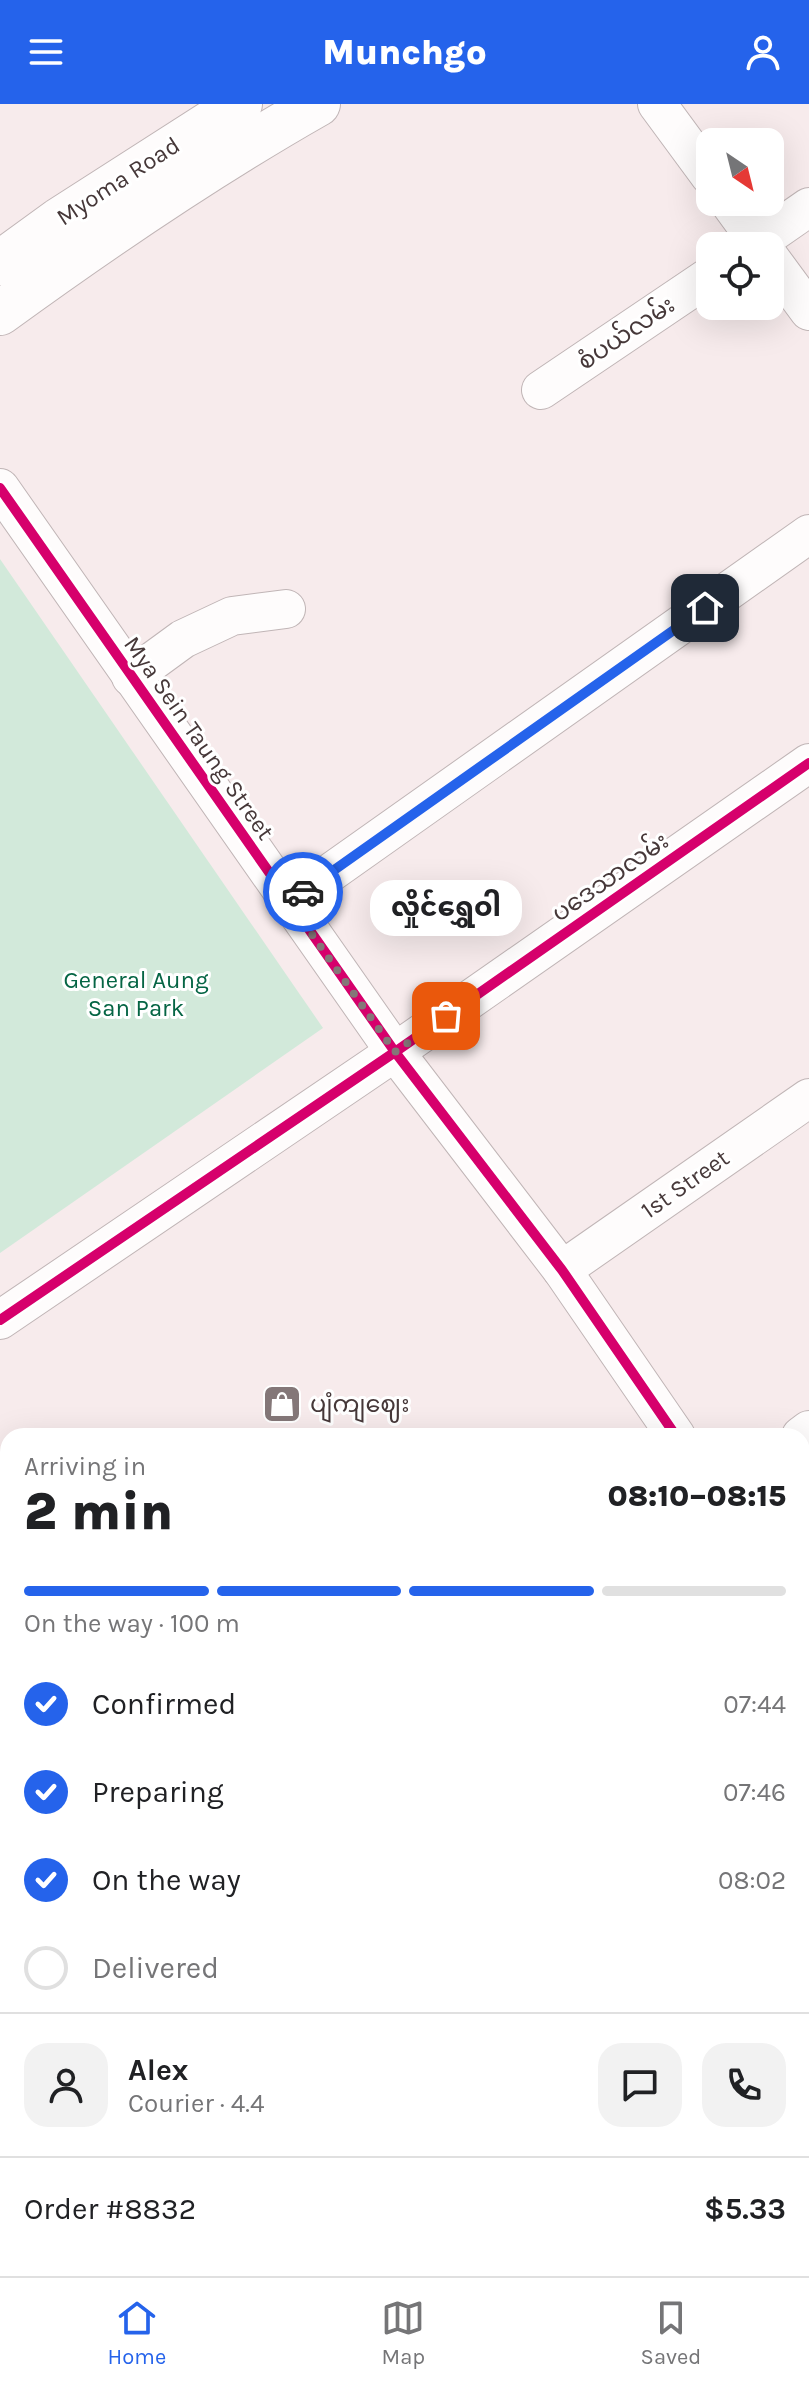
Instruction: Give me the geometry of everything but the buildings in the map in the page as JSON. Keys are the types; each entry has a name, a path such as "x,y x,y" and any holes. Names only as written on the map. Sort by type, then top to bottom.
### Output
{"main road":[{"name":"Myoma Road","path":"0,263 72,211 240,104"},
{"path":"0,313 81,253 228,155 318,104"}],"street":[{"path":"657,104 696,157"},
{"path":"780,232 809,207"},
{"path":"784,278 809,311"},
{"name":"စံပယ်လမ်း","path":"541,390 696,285"},
{"name":"Mya Sein Taung Street","path":"0,488 395,1052 562,1270 671,1428"},
{"path":"289,902 809,534"},
{"path":"131,677 183,639 232,616 286,609"},
{"name":"ပဒေသာလမ်း","path":"0,1320 395,1052 809,763"},
{"name":"1st Street","path":"562,1270 809,1098"}],"green space":[{"name":"General Aung San Park","path":"0,559 323,1028 0,1253"}],"cycle path":[{"path":"0,488 395,1052 562,1270 671,1428"},
{"path":"0,1320 395,1052 809,763"}],"way so far":[{"path":"303,892 289,902 395,1052 446,1016"}],"place":[{"name":"လှိုင်ရွှေဝါ","path":"446,1016"},
{"name":"ပျံကျဈေး","path":"282,1404"}],"route":[{"path":"303,892 705,608"}]}
